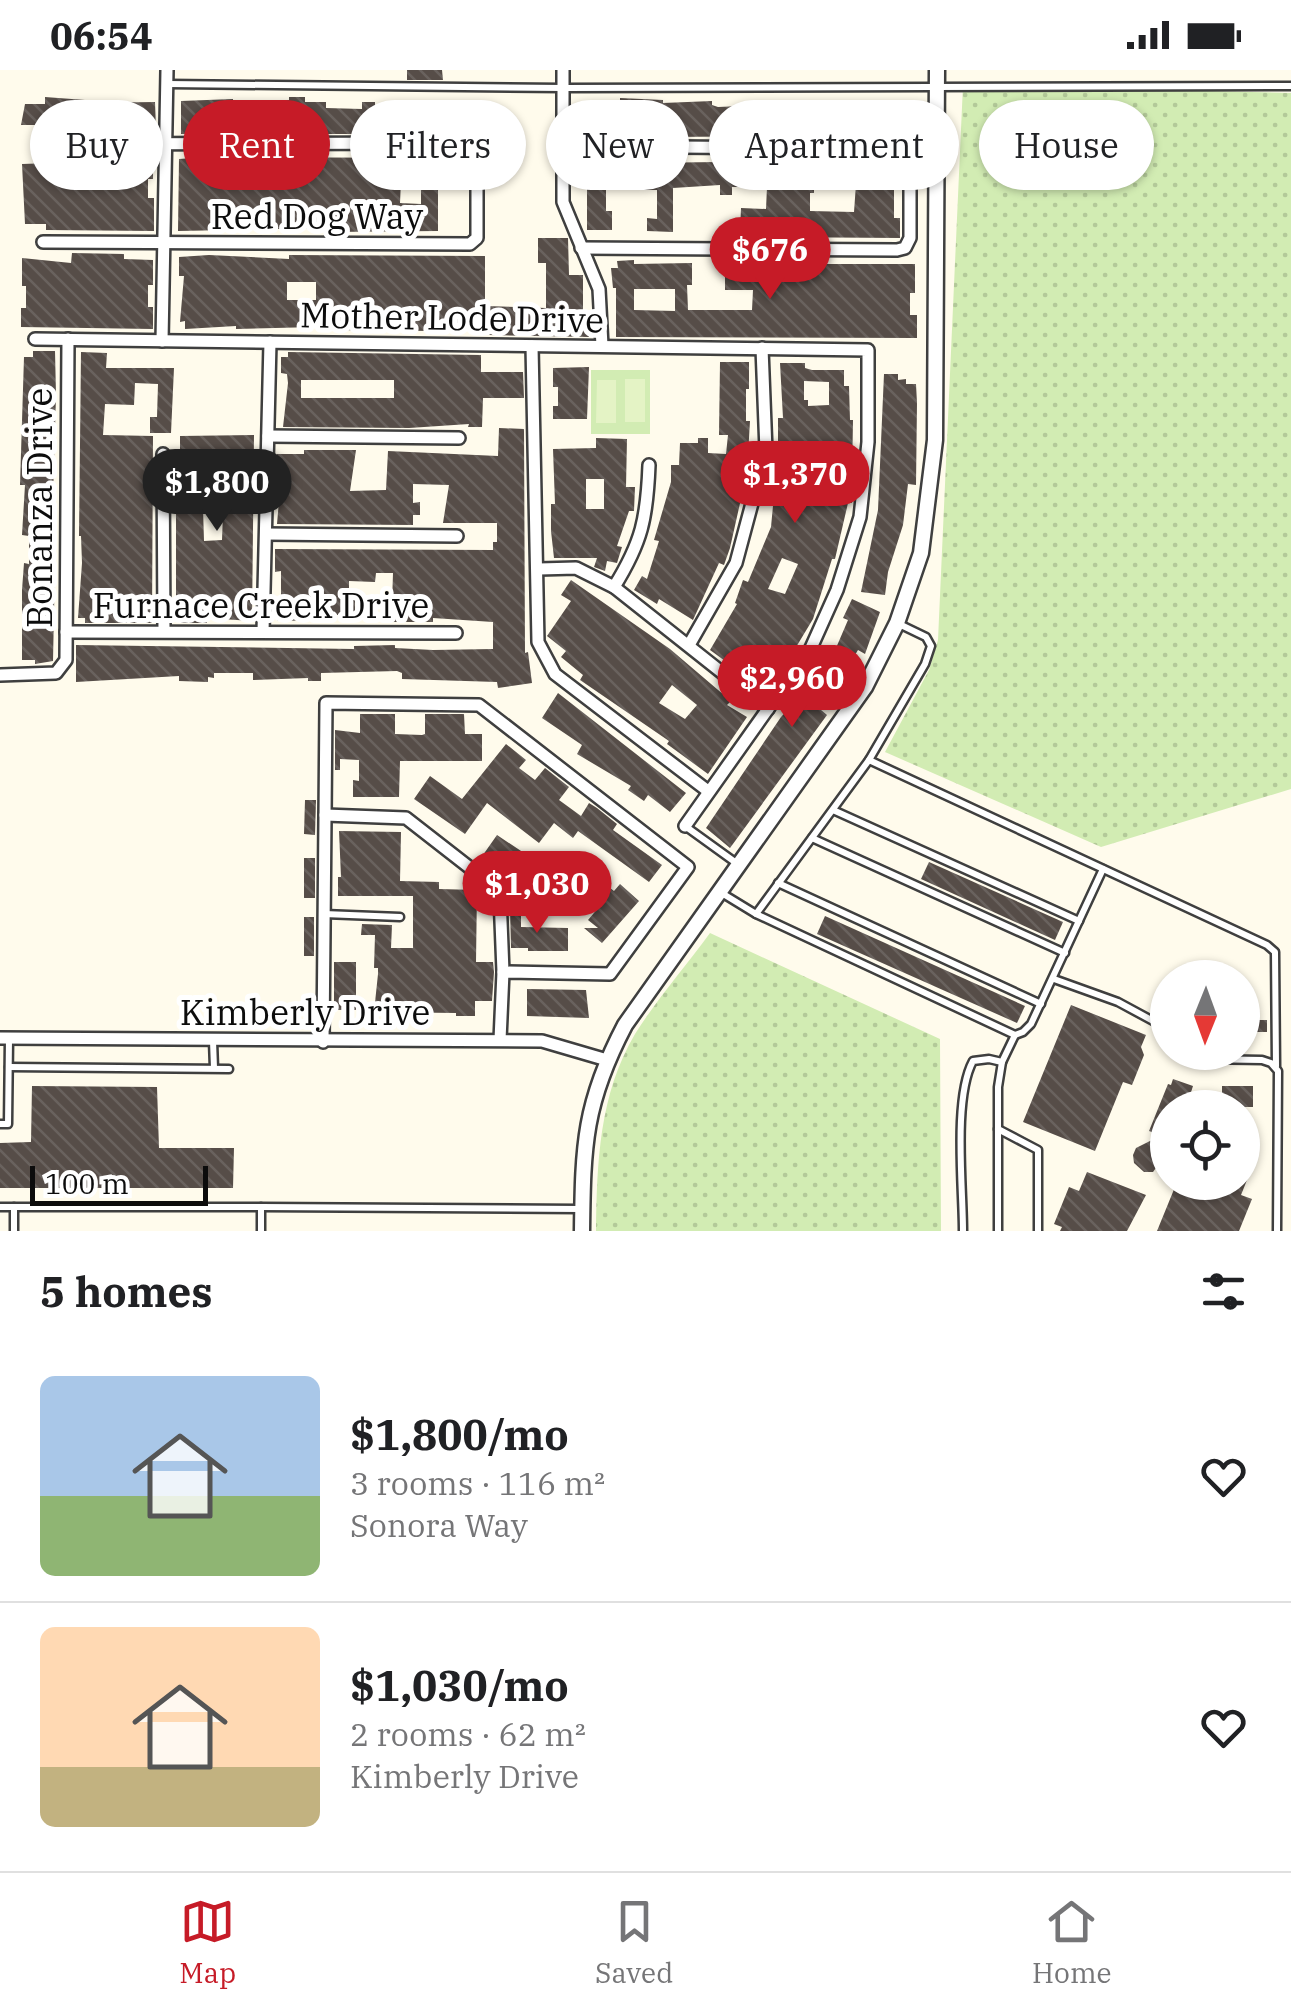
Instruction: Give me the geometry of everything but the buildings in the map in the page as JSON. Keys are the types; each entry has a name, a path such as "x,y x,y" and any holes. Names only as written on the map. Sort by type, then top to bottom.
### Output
{"street":[{"path":"162,341 167,70"},
{"path":"563,100 564,70"},
{"path":"582,1231 584,1141 606,1060 625,1024 865,687 897,623 920,552 936,440 937,78"},
{"name":"Red Dog Way","path":"43,242 470,244 478,238 476,147 470,144 164,144"},
{"path":"582,248 897,250 905,248 910,238 910,161 906,152 895,148 689,147"},
{"path":"563,190 563,202 599,290 602,346"},
{"name":"Mother Lode Drive","path":"35,339 868,350 868,442 860,517 838,590 811,648 768,709"},
{"name":"Bonanza Drive","path":"0,674 56,673 66,660 68,340"},
{"path":"263,632 270,342"},
{"path":"532,346 538,642 556,674 708,790"},
{"path":"689,645 736,563 766,451 762,348"},
{"path":"268,436 459,438"},
{"path":"163,454 164,631"},
{"path":"614,588 631,560 646,518 649,465"},
{"path":"266,534 457,536"},
{"path":"538,569 576,568 614,588 768,709 684,826"},
{"name":"Furnace Creek Drive","path":"66,632 456,633"},
{"path":"323,1042 326,702 479,706 688,867 610,974 503,972"},
{"path":"325,814 406,818 500,896 500,1040"},
{"name":"Kimberly Drive","path":"5,1038 500,1040 542,1042 606,1060"}],"lane":[{"path":"167,84 563,88 906,84 937,78 1291,86"},
{"path":"756,914 870,760 924,664 931,646 926,637 897,623"},
{"path":"870,760 1276,952 1277,1231"},
{"path":"832,810 1080,921"},
{"path":"684,826 740,866"},
{"path":"812,838 1065,953"},
{"path":"998,1231 1002,1062 1015,1035 1030,1024 1054,979 1102,869"},
{"path":"778,884 1041,1004"},
{"path":"720,892 756,914 1015,1035"},
{"path":"324,914 400,916"},
{"path":"1054,979 1118,1002 1150,1019"},
{"path":"0,1124 8,1124 5,1038"},
{"path":"213,1040 214,1068"},
{"path":"962,1231 962,1100 968,1072 974,1061 990,1058 1002,1062"},
{"path":"1260,1060 1276,1066"},
{"path":"9,1067 229,1069"},
{"path":"998,1129 1038,1150 1038,1231"},
{"path":"0,1207 583,1209"},
{"path":"14,1207 14,1231"},
{"path":"261,1207 262,1231"}],"green space":[{"path":"963,85 1291,93 1291,789 1101,847 885,752 929,670 938,640"},
{"path":"591,370 650,370 650,434 591,434"},
{"path":"625,379 645,379 645,422 625,422"},
{"path":"597,380 616,380 616,423 596,423"},
{"path":"710,933 940,1039 941,1231 596,1231 602,1130 623,1057 662,995"}]}
